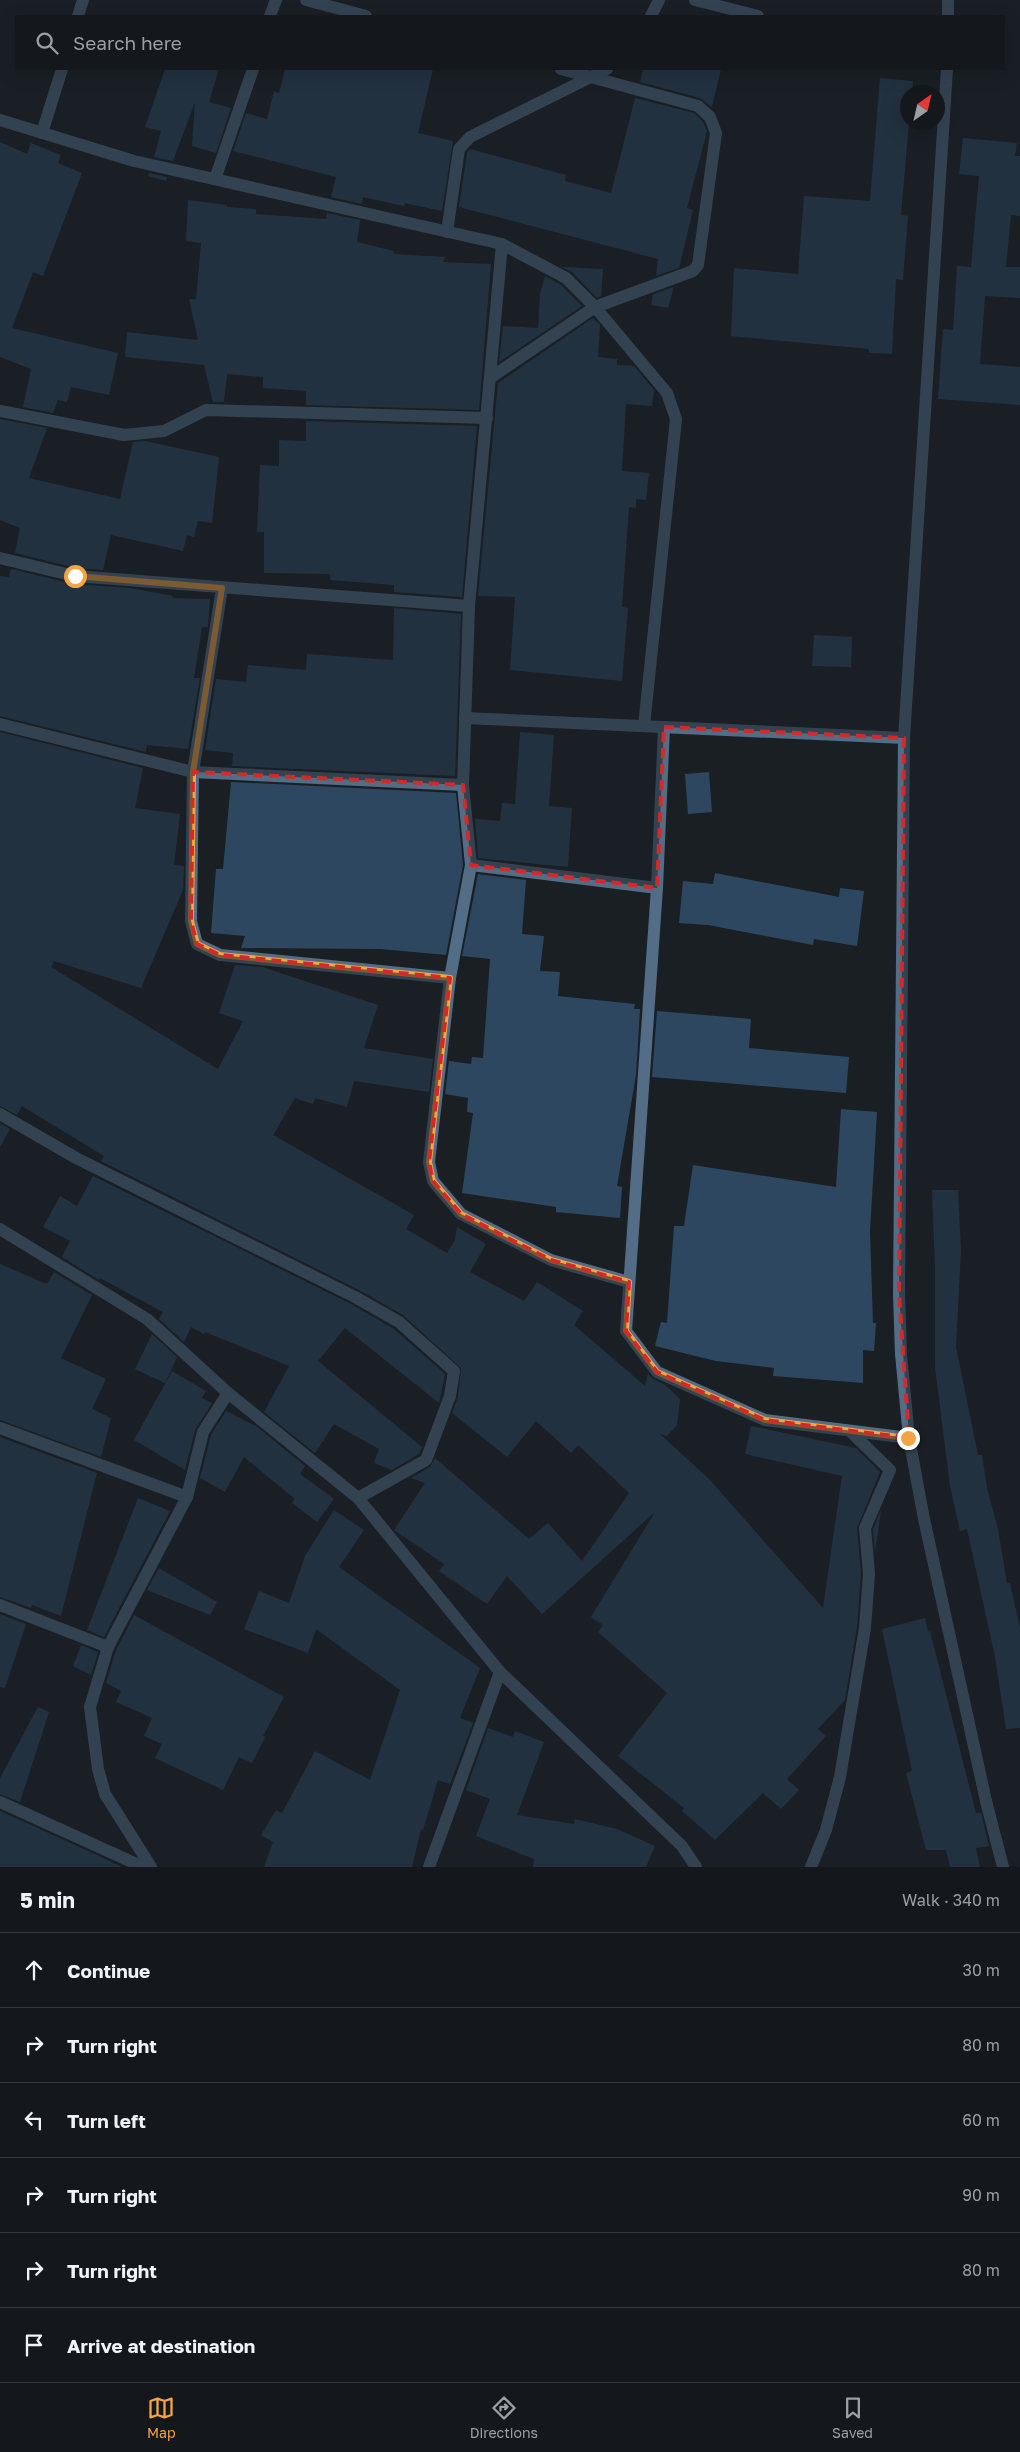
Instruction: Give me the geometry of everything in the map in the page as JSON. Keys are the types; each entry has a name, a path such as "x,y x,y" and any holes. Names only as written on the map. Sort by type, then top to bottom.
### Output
{"street":[{"path":"78,15 83,0"},
{"path":"270,15 276,0"},
{"path":"306,0 362,15"},
{"path":"652,15 659,0"},
{"path":"695,0 754,15"},
{"path":"948,0 948,15"},
{"path":"42,133 62,70"},
{"path":"215,179 252,70"},
{"path":"490,378 595,307 693,271 698,265 716,133 710,117 698,106 565,70"},
{"path":"447,232 459,149 470,137 604,70"},
{"path":"947,70 904,738 899,1294 901,1354 908,1438 986,1801 1003,1867"},
{"path":"0,120 134,161 502,244 566,278 595,307 667,393 676,419 644,726"},
{"path":"502,244 469,606 463,785 471,865 450,978 429,1162 433,1181 461,1214 551,1260 629,1282"},
{"path":"0,411 124,435 164,431 206,410 487,418"},
{"path":"0,558 75,576 469,606"},
{"path":"222,588 193,772 191,921 197,944 220,955 450,978"},
{"path":"464,718 904,738"},
{"path":"0,724 193,772 463,785"},
{"path":"664,727 657,888 626,1331 657,1372 765,1420 908,1438"},
{"path":"471,865 657,888"},
{"path":"0,1114 76,1158 399,1322 454,1371 450,1396 426,1460 358,1498"},
{"path":"0,1229 148,1319 228,1393 358,1498 500,1672 682,1846 696,1867"},
{"path":"151,1867 105,1794 98,1769 90,1707 108,1647 188,1497 203,1432 228,1393"},
{"path":"0,1428 188,1497"},
{"path":"811,1867 826,1830 840,1777 865,1628 869,1574 864,1528 890,1470 850,1431"},
{"path":"0,1605 108,1647"},
{"path":"429,1867 500,1672"},
{"path":"0,1802 143,1867"}],"highlighted area":[{"path":"664,727 904,738 899,1294 909,1438 765,1420 657,1372 626,1331 629,1282 551,1260 461,1214 433,1181 429,1162 450,978 220,955 197,944 191,921 193,772 463,785 471,865 657,888"}],"building":[{"path":"165,70 219,70 209,102 231,108 216,153 192,146 195,102 173,161 154,157 161,131 145,127"},
{"path":"285,70 433,70 418,133 453,141 442,211 405,203 404,206 363,197 362,204 331,197 336,177 233,151 246,113 267,119 274,91 279,93"},
{"path":"643,70 721,70 712,107 700,98 640,82"},
{"path":"880,78 913,81 913,85 900,85 900,130 908,130 901,215 908,216 903,280 896,279 892,354 869,353 869,349 731,336 734,268 798,274 804,196 870,201"},
{"path":"635,98 694,113 703,122 707,131 687,208 693,210 679,268 656,276 658,259 459,207 467,153 470,149 566,175 565,181 611,193"},
{"path":"963,138 1017,143 1015,156 1020,156 1020,216 1011,215 1006,267 1020,267 1020,298 985,296 980,364 1020,367 1020,405 938,399 943,329 953,330 957,266 971,267 979,176 959,174"},
{"path":"0,142 27,154 31,143 61,155 58,163 82,173 43,276 33,272 12,328 118,353 109,395 71,387 67,402 58,400 53,413 23,407 31,369 0,357"},
{"path":"149,173 167,177 166,181 148,176"},
{"path":"188,200 227,205 227,207 256,209 256,214 326,219 327,213 360,220 357,242 394,251 393,254 445,257 443,262 491,264 479,410 306,405 306,391 263,388 263,377 227,374 224,402 213,402 204,365 125,357 127,332 198,340 189,299 196,299 201,243 186,241"},
{"path":"562,267 603,269 601,296 597,298 572,272"},
{"path":"545,276 561,285 582,306 499,362 503,326 538,328 540,294"},
{"path":"674,287 668,308 651,305 653,294"},
{"path":"593,318 600,325 598,357 617,359 617,365 634,366 654,390 652,406 626,404 622,471 649,473 646,500 636,499 636,508 629,507 622,607 628,608 622,681 510,670 515,597 478,596 498,383"},
{"path":"0,419 47,428 29,478 120,499 133,442 145,441 219,457 212,523 198,521 194,537 187,535 183,551 111,535 103,570 76,568 15,553 20,528 0,520"},
{"path":"306,421 477,426 462,597 394,592 394,585 330,580 330,574 264,573 264,532 257,532 260,465 279,466 279,440 306,441"},
{"path":"11,569 74,584 130,588 173,596 172,598 210,599 208,627 202,627 194,678 200,678 188,749 147,745 146,752 0,716 0,576 9,577"},
{"path":"394,608 461,614 455,776 232,766 233,753 205,750 216,679 246,682 248,665 306,670 307,654 393,660"},
{"path":"814,635 852,637 851,667 812,666"},
{"path":"0,732 143,768 135,808 180,814 174,865 184,866 183,890 141,988 54,961 51,967 218,1069 243,1021 219,1013 235,965 262,967 378,1005 364,1048 433,1059 429,1092 354,1081 347,1107 315,1098 313,1104 295,1098 273,1135 414,1215 406,1229 447,1253 455,1240 457,1227 486,1244 470,1272 524,1301 537,1282 583,1311 574,1325 645,1386 648,1374 653,1379 664,1384 680,1399 677,1425 667,1436 660,1434 709,1479 823,1608 842,1476 745,1454 751,1426 856,1448 880,1472 857,1528 861,1574 857,1627 845,1700 818,1729 826,1736 787,1779 799,1790 781,1809 763,1793 715,1840 682,1811 684,1808 618,1756 667,1693 598,1632 603,1625 591,1617 655,1512 542,1614 507,1576 487,1604 439,1571 444,1564 394,1530 425,1483 411,1478 430,1467 435,1458 529,1539 548,1523 582,1561 629,1493 578,1445 571,1453 536,1421 507,1457 452,1413 458,1397 461,1368 403,1315 359,1290 101,1161 104,1156 22,1106 17,1115 0,1106"},
{"path":"520,732 554,735 549,806 572,808 568,867 478,858 475,819 500,821 502,803 515,804"},
{"path":"709,772 712,812 688,814 685,774"},
{"path":"231,782 456,793 463,865 446,955 381,949 241,948 245,936 211,933 216,869 223,869"},
{"path":"715,873 839,897 840,888 864,891 857,946 814,939 813,945 708,925 679,923 683,881 713,884"},
{"path":"478,874 526,880 522,934 544,936 540,971 560,972 558,996 635,1004 634,1009 640,1009 636,1075 617,1186 622,1187 620,1218 556,1212 556,1207 462,1193 473,1113 467,1112 468,1098 445,1094 449,1061 471,1064 472,1057 483,1058 490,959 462,956"},
{"path":"657,1011 751,1019 749,1048 849,1057 846,1093 652,1077"},
{"path":"841,1109 877,1112 870,1231 873,1323 876,1323 874,1351 863,1350 863,1383 773,1376 774,1368 716,1361 655,1346 661,1322 667,1323 674,1226 684,1226 693,1165 836,1187"},
{"path":"0,1123 10,1129 0,1147"},
{"path":"93,1176 351,1304 394,1329 445,1374 439,1403 345,1328 318,1361 422,1447 419,1454 392,1470 374,1463 379,1449 334,1424 315,1453 264,1412 289,1366 205,1332 204,1334 191,1327 184,1342 159,1319 163,1312 100,1278 99,1280 62,1257 70,1241 43,1227 60,1196 77,1206"},
{"path":"932,1190 958,1190 961,1250 956,1347 978,1455 982,1455 987,1488 998,1529 1007,1583 1010,1583 1020,1628 1020,1728 1006,1729 995,1657 967,1529 960,1531 950,1486 935,1367 935,1268"},
{"path":"0,1264 47,1284 54,1272 92,1295 61,1358 106,1379 92,1409 111,1418 101,1457 0,1420"},
{"path":"152,1334 177,1357 165,1383 135,1369"},
{"path":"172,1371 206,1391 202,1398 212,1403 195,1430 185,1470 134,1440"},
{"path":"226,1411 256,1426 305,1466 300,1474 334,1499 317,1522 292,1503 295,1499 244,1457 225,1492 200,1478 211,1435"},
{"path":"0,1437 97,1473 61,1616 32,1605 31,1608 0,1597"},
{"path":"138,1498 170,1511 104,1637 87,1630"},
{"path":"334,1510 364,1530 339,1567 480,1668 460,1718 473,1723 450,1784 438,1780 423,1830 421,1829 412,1867 264,1867 273,1842 261,1835 276,1810 282,1813 315,1751 370,1780 400,1690 316,1629 308,1653 244,1629 259,1591 289,1603 305,1556"},
{"path":"881,1510 875,1552 873,1529"},
{"path":"159,1568 217,1602 210,1615 147,1590"},
{"path":"0,1614 26,1624 5,1688 0,1687"},
{"path":"134,1615 284,1697 263,1736 265,1737 252,1763 239,1757 223,1790 155,1758 162,1744 144,1736 152,1718 116,1702 121,1691 106,1683 116,1650"},
{"path":"925,1618 928,1632 930,1631 976,1813 981,1813 989,1846 976,1848 980,1867 950,1867 946,1850 926,1850 906,1773 912,1771 882,1629"},
{"path":"81,1645 98,1652 91,1675 73,1666"},
{"path":"38,1707 49,1712 20,1802 0,1794 0,1778"},
{"path":"488,1728 513,1737 515,1731 544,1742 517,1815 574,1824 575,1819 617,1829 655,1846 646,1867 533,1867 534,1859 476,1836 490,1799 466,1790"},
{"path":"0,1811 97,1855 122,1867 0,1867"}],"route":[{"path":"75,576 222,588 193,772 191,921 197,944 220,955 450,978 429,1162 433,1181 461,1214 551,1260 629,1282 626,1331 657,1372 765,1420 908,1438"}]}
